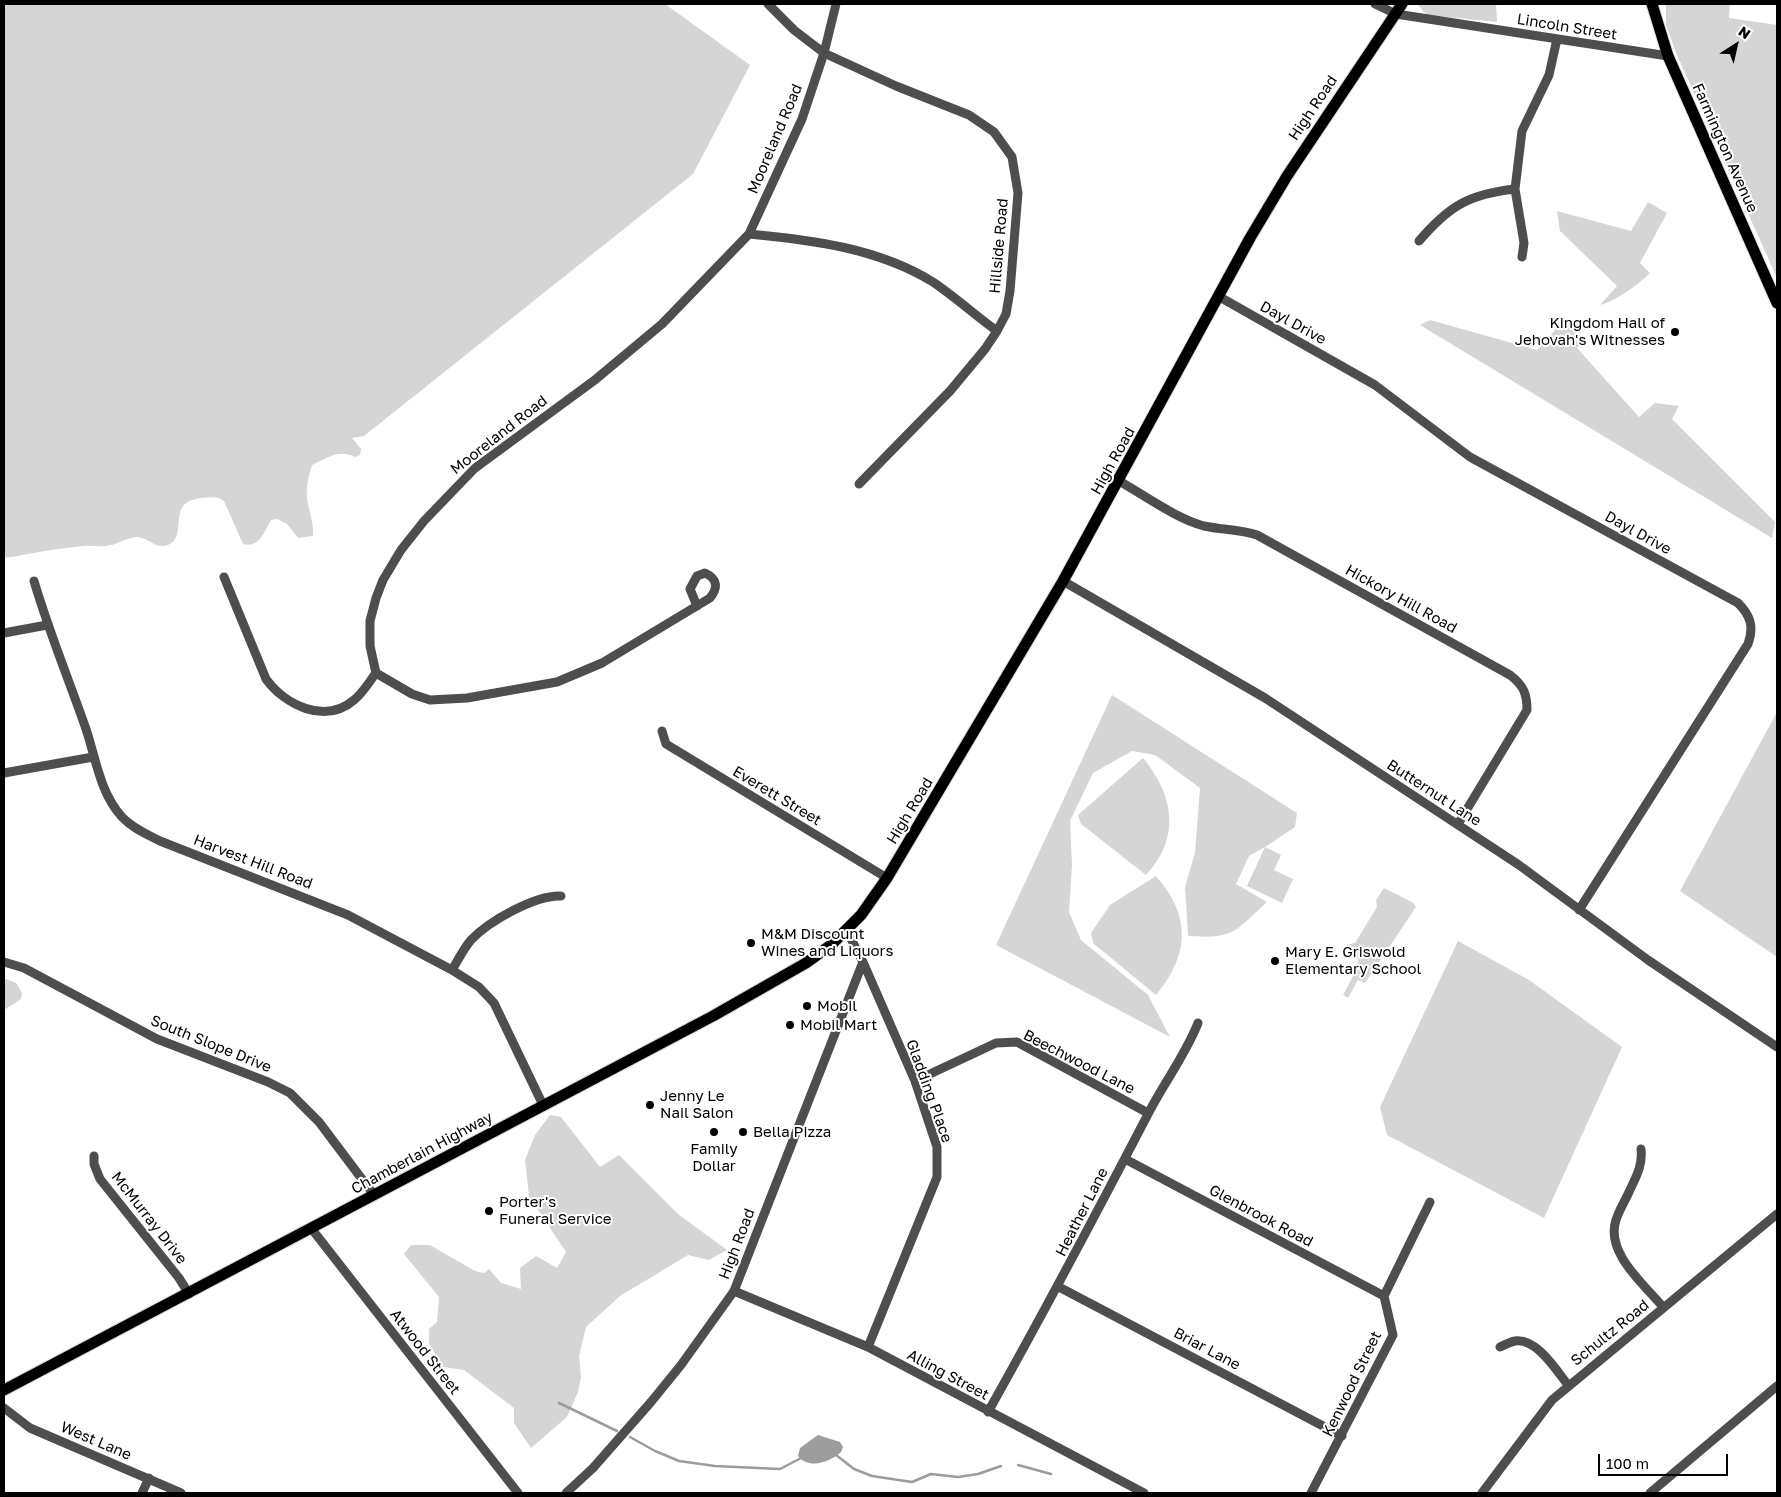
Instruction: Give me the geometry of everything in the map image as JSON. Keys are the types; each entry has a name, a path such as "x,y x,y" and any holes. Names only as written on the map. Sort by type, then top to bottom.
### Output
{"main road":[{"name":"High Road","path":"847,931 887,878 1063,581 1218,296 1301,152 1402,4"},
{"name":"Farmington Avenue","path":"1652,4 1668,56 1777,303"},
{"name":"Chamberlain Highway","path":"4,1390 189,1294 786,975 813,959 847,931"}],"street":[{"name":"Hillside Road","path":"768,4 794,30 824,54 896,86 969,115 994,132 1012,157 1018,193 1006,314 986,349 950,391 859,484"},
{"name":"Mooreland Road","path":"376,673 370,646 370,621 376,598 401,550 424,521 475,468 596,379 662,324 750,234 802,119 824,54 836,4"},
{"name":"Lincoln Street","path":"1375,4 1396,14 1668,56"},
{"path":"1522,257 1524,243 1515,189 1522,131 1549,76 1557,39"},
{"path":"1419,241 1442,216 1459,204 1477,195 1515,189"},
{"path":"750,234 846,247 890,262 932,282 997,331"},
{"name":"Dayl Drive","path":"1218,296 1375,385 1470,457 1738,602 1749,613 1752,632 1748,644 1579,910"},
{"name":"Hickory Hill Road","path":"1119,481 1188,520 1206,526 1242,530 1257,535 1510,674 1521,684 1527,695 1527,710 1458,824"},
{"path":"224,578 266,679 276,692 288,701 310,710 321,711 345,706 361,693 376,673 412,694 430,700 467,698 557,682 602,663 696,606"},
{"name":"Butternut Lane","path":"1063,581 1224,672 1458,824 1777,1047"},
{"name":"Harvest Hill Road","path":"34,582 47,625 107,795 122,817 137,829 160,841 348,915 452,970 479,987 494,1003 543,1105"},
{"path":"4,633 47,625"},
{"name":"Everett Street","path":"662,731 666,744 887,878"},
{"path":"4,773 93,757"},
{"path":"452,970 469,942 480,931 533,900 547,895 560,896"},
{"name":"Gladding Place","path":"847,931 863,962 915,1081 937,1147 937,1177 868,1347"},
{"name":"South Slope Drive","path":"4,962 24,968 157,1039 285,1090 319,1122 374,1195"},
{"name":"High Road","path":"566,1493 593,1468 651,1402 681,1365 734,1291 863,962"},
{"name":"Heather Lane","path":"988,1412 1059,1287 1148,1113 1183,1055 1198,1023"},
{"name":"Beechwood Lane","path":"915,1081 996,1042 1017,1042 1148,1113"},
{"path":"1641,1149 1640,1169 1615,1220 1614,1233 1617,1247 1626,1263 1663,1308"},
{"name":"McMurray Drive","path":"94,1156 94,1164 100,1179 180,1278 189,1294"},
{"name":"Glenbrook Road","path":"1125,1159 1384,1296"},
{"path":"1384,1296 1430,1202"},
{"name":"Schultz Road","path":"1482,1493 1537,1417 1568,1385 1777,1214"},
{"name":"Atwood Street","path":"311,1228 518,1493"},
{"name":"Briar Lane","path":"1059,1287 1342,1436"},
{"name":"Alling Street","path":"734,1291 868,1347 1144,1493"},
{"name":"Kenwood Street","path":"1311,1493 1393,1335 1384,1296"},
{"path":"1500,1347 1515,1341 1528,1344 1548,1361 1568,1385"},
{"path":"1650,1493 1777,1386"},
{"name":"West Lane","path":"4,1408 30,1428 181,1493"},
{"path":"142,1493 149,1478"}],"shaded area":[{"path":"4,4 665,4 750,65 693,174 364,436 352,438 361,449 360,455 355,457 338,454 312,465 307,494 313,536 298,538 287,524 277,519 271,520 264,534 254,544 243,544 224,501 208,497 191,501 184,505 180,512 177,534 174,541 168,545 159,546 136,537 107,546 74,547 4,558"},
{"path":"1417,4 1496,4 1497,22 1427,15"},
{"path":"1666,4 1730,4 1729,18 1777,25 1777,278 1677,55 1666,25"},
{"path":"1648,202 1667,213 1640,263 1650,273 1626,292 1600,305 1617,286 1560,231 1557,211 1631,231"},
{"path":"1430,320 1537,350 1562,322 1586,340 1577,348 1639,417 1655,403 1679,406 1672,419 1775,522 1772,538 1420,325"},
{"path":"1112,695 1297,813 1295,827 1249,856 1236,884 1267,902 1233,931 1216,936 1188,936 1185,887 1195,853 1200,788 1155,755 1132,751 1093,773 1070,821 1072,865 1069,912 1081,940 1148,995 1170,1037 996,945"},
{"path":"1777,712 1777,957 1680,891"},
{"path":"1143,758 1161,787 1167,802 1169,816 1169,831 1165,846 1157,861 1146,875 1081,824 1078,815"},
{"path":"1265,847 1281,855 1274,870 1293,879 1282,903 1247,886"},
{"path":"1156,876 1176,906 1182,935 1175,965 1156,995 1093,943 1091,933 1110,905"},
{"path":"1384,888 1412,902 1416,907 1365,983 1358,980 1348,998 1343,995 1358,967 1358,959 1353,955 1343,956 1350,944 1355,943 1377,907 1376,900"},
{"path":"1458,941 1529,980 1622,1047 1544,1218 1387,1135 1380,1107"},
{"path":"4,978 16,983 22,993 21,999 4,1010"},
{"path":"550,1115 561,1117 600,1167 619,1155 678,1214 727,1250 709,1260 688,1255 620,1296 586,1327 579,1356 581,1377 578,1392 567,1417 531,1448 514,1423 514,1408 464,1370 443,1367 429,1344 429,1329 437,1322 439,1297 404,1254 411,1245 430,1245 475,1271 484,1273 489,1269 501,1283 521,1289 520,1268 536,1256 557,1268 566,1252 529,1196 525,1160 535,1135"},
{"path":"818,1435 840,1442 843,1447 841,1452 831,1459 820,1463 808,1463 798,1456 800,1448"}],"waterway":[{"path":"559,1403 617,1431"},
{"path":"630,1437 655,1451 679,1461 715,1466 780,1469 803,1457"},
{"path":"836,1455 854,1469 872,1476 912,1482 931,1474 958,1477 978,1474 1001,1466"},
{"path":"1018,1465 1051,1474"}],"place":[{"name":"Kingdom Hall of Jehovah's Witnesses","path":"1675,332"},
{"name":"M&M Discount Wines and Liquors","path":"751,943"},
{"name":"Mary E. Griswold Elementary School","path":"1275,961"},
{"name":"Mobil","path":"807,1006"},
{"name":"Mobil Mart","path":"790,1025"},
{"name":"Jenny Le Nail Salon","path":"650,1105"},
{"name":"Family Dollar","path":"714,1132"},
{"name":"Bella Pizza","path":"743,1132"},
{"name":"Porter's Funeral Service","path":"489,1211"}]}
